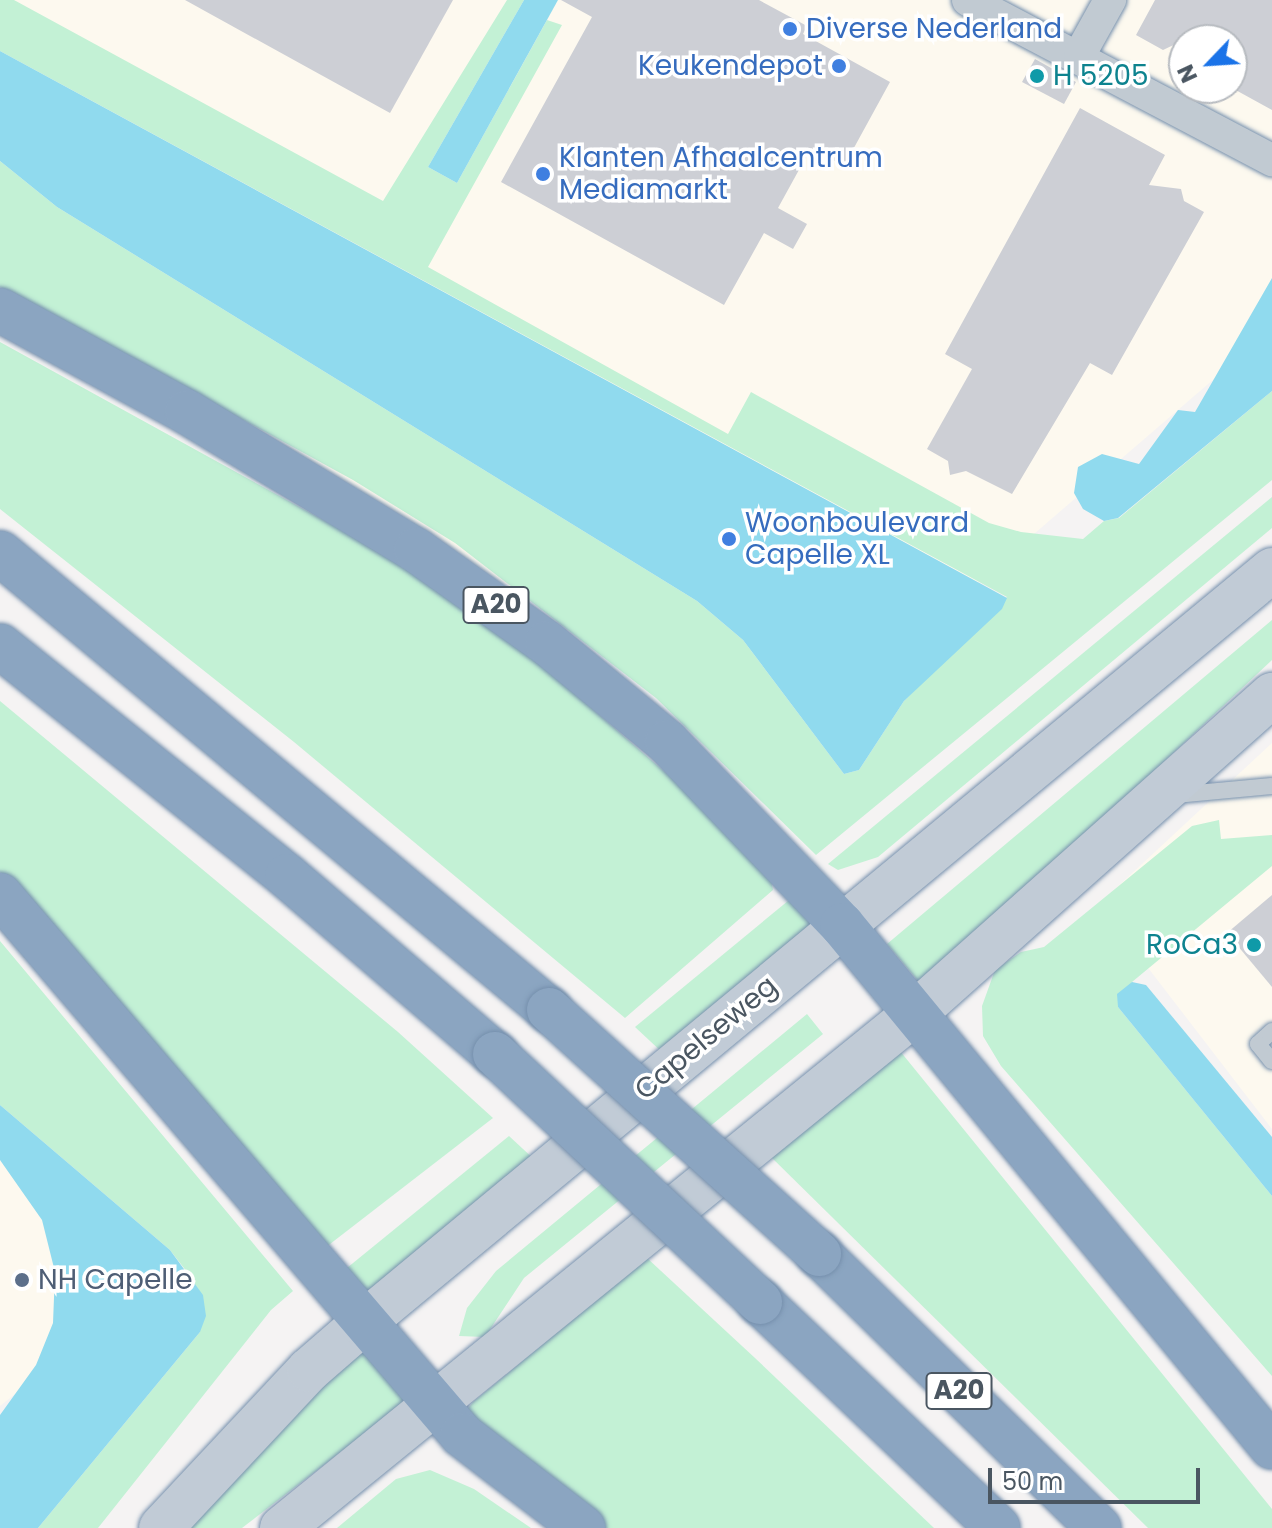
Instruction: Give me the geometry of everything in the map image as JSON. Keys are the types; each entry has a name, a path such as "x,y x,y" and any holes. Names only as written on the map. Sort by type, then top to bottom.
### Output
{"highway":[{"name":"A20","path":"0,310 327,496 536,634 667,742 842,925"},
{"name":"A20","path":"0,553 549,1010 819,1254 1099,1528"},
{"name":"A20","path":"0,646 287,876 495,1054 998,1528"},
{"path":"0,895 362,1324 493,1462 583,1528"},
{"path":"842,925 1272,1447"}],"main road":[{"name":"Capelseweg","path":"161,1528 309,1370 362,1324 1272,570"},
{"path":"282,1528 914,1014 1166,795 1272,695"}],"street":[{"path":"968,0 1080,54 1272,160"},
{"path":"1080,54 1110,0"}],"lane":[{"path":"1166,795 1272,786"},
{"path":"1272,1031 1258,1044 1272,1061"}],"shaded area":[{"name":"Woonboulevard Capelle XL","path":"0,0 1272,0 1272,329 783,750 0,281"},
{"path":"1272,743 1272,1129 1099,904"},
{"path":"0,1118 91,1333 0,1406"}],"green space":[{"path":"0,0 14,0 383,201 507,0 524,0 428,167 457,183 547,20 562,25 428,267 728,434 751,392 989,523 1021,532 1083,539 1104,521 1119,518 1272,391 1272,480 816,855 656,698 455,543 353,480 0,287 0,161 57,207 697,601 743,640 844,774 859,770 904,701 1007,597 0,51"},
{"path":"0,342 354,537 457,601 542,665 666,773 769,870 773,890 625,1018 294,742 0,509"},
{"path":"1272,497 1272,528 878,857 838,870 828,864"},
{"path":"1272,620 1272,660 924,988 887,944"},
{"path":"0,701 398,1032 493,1118 321,1251 0,872"},
{"path":"1219,820 1221,839 1272,835 1272,866 1132,982 1118,1007 1272,1196 1272,1376 1001,1066 983,1036 982,1006 995,970 1021,952 1044,947 1192,826"},
{"path":"794,896 819,926 665,1055 635,1027"},
{"path":"0,941 293,1291 271,1310 98,1528 38,1528 200,1332 194,1281 170,1250 0,1105"},
{"path":"807,1014 823,1034 524,1278 485,1337 459,1336 467,1308 496,1271"},
{"path":"900,1051 1272,1509 1272,1528 1148,1528 770,1156"},
{"path":"509,1136 536,1161 367,1301 342,1272"},
{"path":"647,1258 934,1528 605,1528 489,1445 467,1410 473,1402"},
{"path":"360,1345 407,1401 242,1528 185,1528"},
{"path":"430,1470 474,1489 531,1528 337,1528 396,1479"}],"water":[{"path":"524,0 558,0 457,183 428,167"},
{"path":"0,51 1007,598 1002,609 904,701 859,770 844,774 743,640 697,601 57,207 0,161"},
{"path":"1272,278 1272,391 1118,518 1104,521 1083,509 1074,493 1078,467 1102,454 1139,464 1178,410 1195,412"},
{"path":"1132,982 1146,985 1272,1137 1272,1196 1118,1007 1117,994"},
{"path":"0,1105 170,1250 203,1295 206,1316 200,1332 38,1528 0,1528 0,1415 36,1365 53,1323 55,1272 42,1220 0,1160"}],"building":[{"path":"185,0 453,0 390,113"},
{"path":"561,0 759,0 807,26 803,34 890,82 844,166 811,148 778,208 807,224 793,249 764,233 724,305 501,182 592,17"},
{"path":"1155,0 1272,0 1272,110 1248,97 1248,24 1168,24 1168,48 1163,50 1136,35"},
{"path":"1035,59 1076,82 1064,104 1022,82"},
{"path":"1080,108 1165,155 1149,185 1181,189 1184,201 1204,212 1112,375 1090,363 1012,494 966,471 950,475 948,461 927,449 972,369 945,354"},
{"name":"RoCa3","path":"1272,895 1272,987 1227,933"}],"place":[{"name":"Diverse Nederland","path":"790,29"},
{"name":"Keukendepot","path":"839,66"},
{"name":"H 5205","path":"1037,76"},
{"name":"Klanten Afhaalcentrum Mediamarkt","path":"543,174"},
{"name":"Woonboulevard Capelle XL","path":"729,539"},
{"name":"RoCa3","path":"1254,945"},
{"name":"NH Capelle","path":"22,1280"}]}
